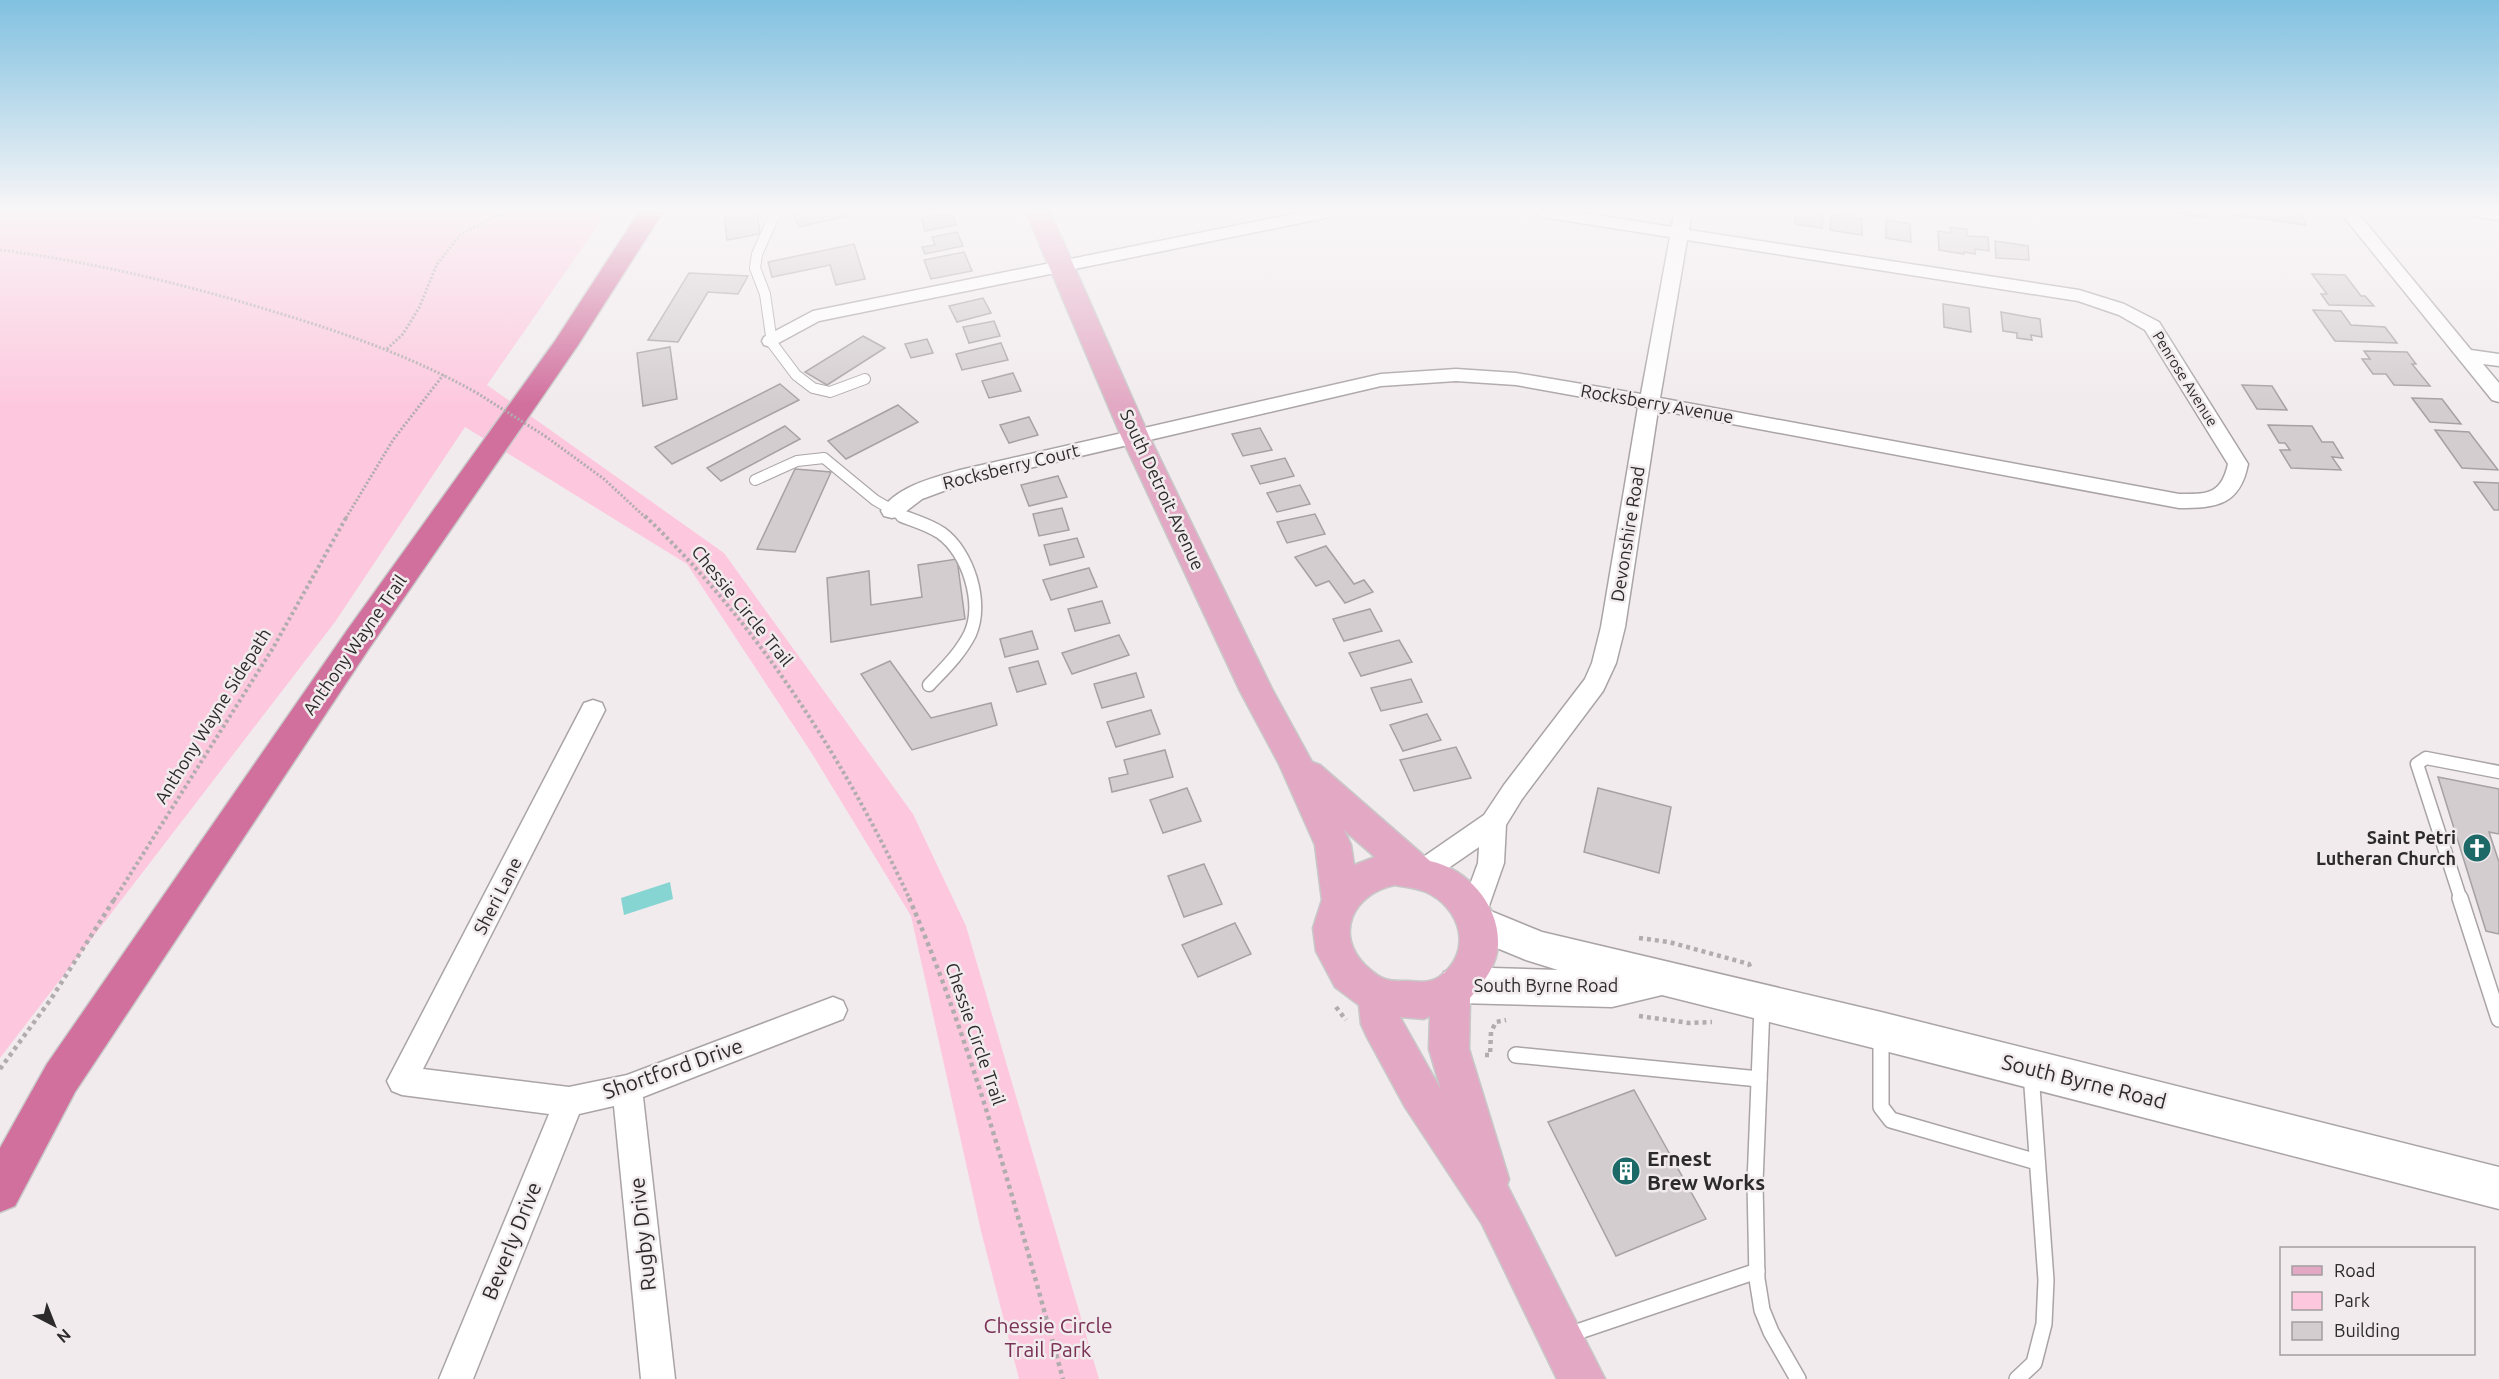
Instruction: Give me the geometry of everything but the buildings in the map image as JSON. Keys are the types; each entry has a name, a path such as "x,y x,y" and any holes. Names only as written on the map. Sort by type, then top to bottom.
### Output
{"highway":[{"name":"Anthony Wayne Trail","path":"0,1191 61,1078 359,639 565,345 609,276"},
{"name":"Anthony Wayne Trail","path":"0,1147 61,1078"}],"main road":[{"name":"South Detroit Avenue","path":"1066,276 1135,436 1257,691 1295,762 1333,845 1340,899"},
{"name":"South Detroit Avenue","path":"1295,762 1336,802 1420,872"},
{"name":"South Detroit Avenue","path":"1454,988 1428,1001 1402,1002 1377,995 1355,982 1339,963 1331,941 1332,919 1340,899 1354,884 1373,874 1395,869 1420,872 1440,879 1460,893 1475,917"},
{"name":"South Byrne Road","path":"1475,917 1539,948 1881,1031 2499,1188"},
{"path":"1475,917 1480,934 1478,956 1468,976 1454,988 1449,1049 1497,1209"},
{"name":"South Byrne Road","path":"1454,988 1612,989 1668,978"},
{"path":"1377,995 1381,1024 1419,1093 1497,1209 1582,1379"}],"street":[{"path":"771,341 813,317 1007,276"},
{"name":"Devonshire Road","path":"1420,872 1493,823 1513,792 1580,707 1595,684 1604,663 1613,627 1649,402 1672,276"},
{"name":"Penrose Avenue","path":"1953,276 2079,296 2111,304 2137,315 2152,326 2238,465 2236,481 2224,495 2205,501 2179,501"},
{"path":"2401,276 2499,396"},
{"path":"2466,355 2499,360"},
{"name":"Rocksberry Avenue","path":"1135,436 1381,380 1411,376 1456,375 1516,379 1649,402 2179,501"},
{"name":"Rocksberry Court","path":"892,512 915,494 960,477 1135,436"},
{"name":"Sheri Lane","path":"402,1082 593,710"},
{"name":"Devonshire Road","path":"1475,917 1491,863 1493,823"},
{"name":"Shortford Drive","path":"402,1082 569,1102 627,1089 833,1010"},
{"name":"Rugby Drive","path":"627,1089 658,1379"},
{"name":"Beverly Drive","path":"456,1379 569,1102"}],"lane":[{"path":"758,276 765,294 771,341 799,378 816,392 824,393 838,391 865,379"},
{"path":"755,480 792,463 817,457 824,458 892,512 941,532 953,544 966,567 976,614 972,628 950,663 929,685"},
{"path":"2499,772 2426,758 2417,764 2499,1019"},
{"path":"1762,1002 1755,1183 1757,1271 1762,1310 1771,1332 1798,1379"},
{"path":"1881,1031 1881,1107 1886,1116 1891,1120 2037,1162"},
{"path":"1516,1055 1759,1079"},
{"path":"2018,1379 2034,1363 2044,1324 2046,1280 2031,1069"},
{"path":"1562,1337 1757,1271"}],"path":[{"name":"Chessie Circle Trail","path":"149,276 329,329 387,349 444,374 586,463 617,488 676,545 722,598 788,684 824,739 860,800 909,897 938,969 985,1102 1063,1379"},
{"path":"387,349 403,334 419,308 432,276"},
{"name":"Anthony Wayne Sidepath","path":"0,1069 51,999 273,648 322,557 393,440 444,374"},
{"path":"1630,938 1669,942 1749,964"}],"green space":[{"name":"Chessie Circle Trail Park","path":"0,276 562,276 487,385 724,553 913,814 966,926 1099,1379 1019,1379 981,1231 911,916 811,752 687,564 465,427 335,622 0,1058"}],"water":[{"path":"670,882 673,899 624,915 621,898"}],"place":[{"name":"Saint Petri Lutheran Church","path":"2477,848"},
{"name":"Ernest Brew Works","path":"1626,1171"}]}
